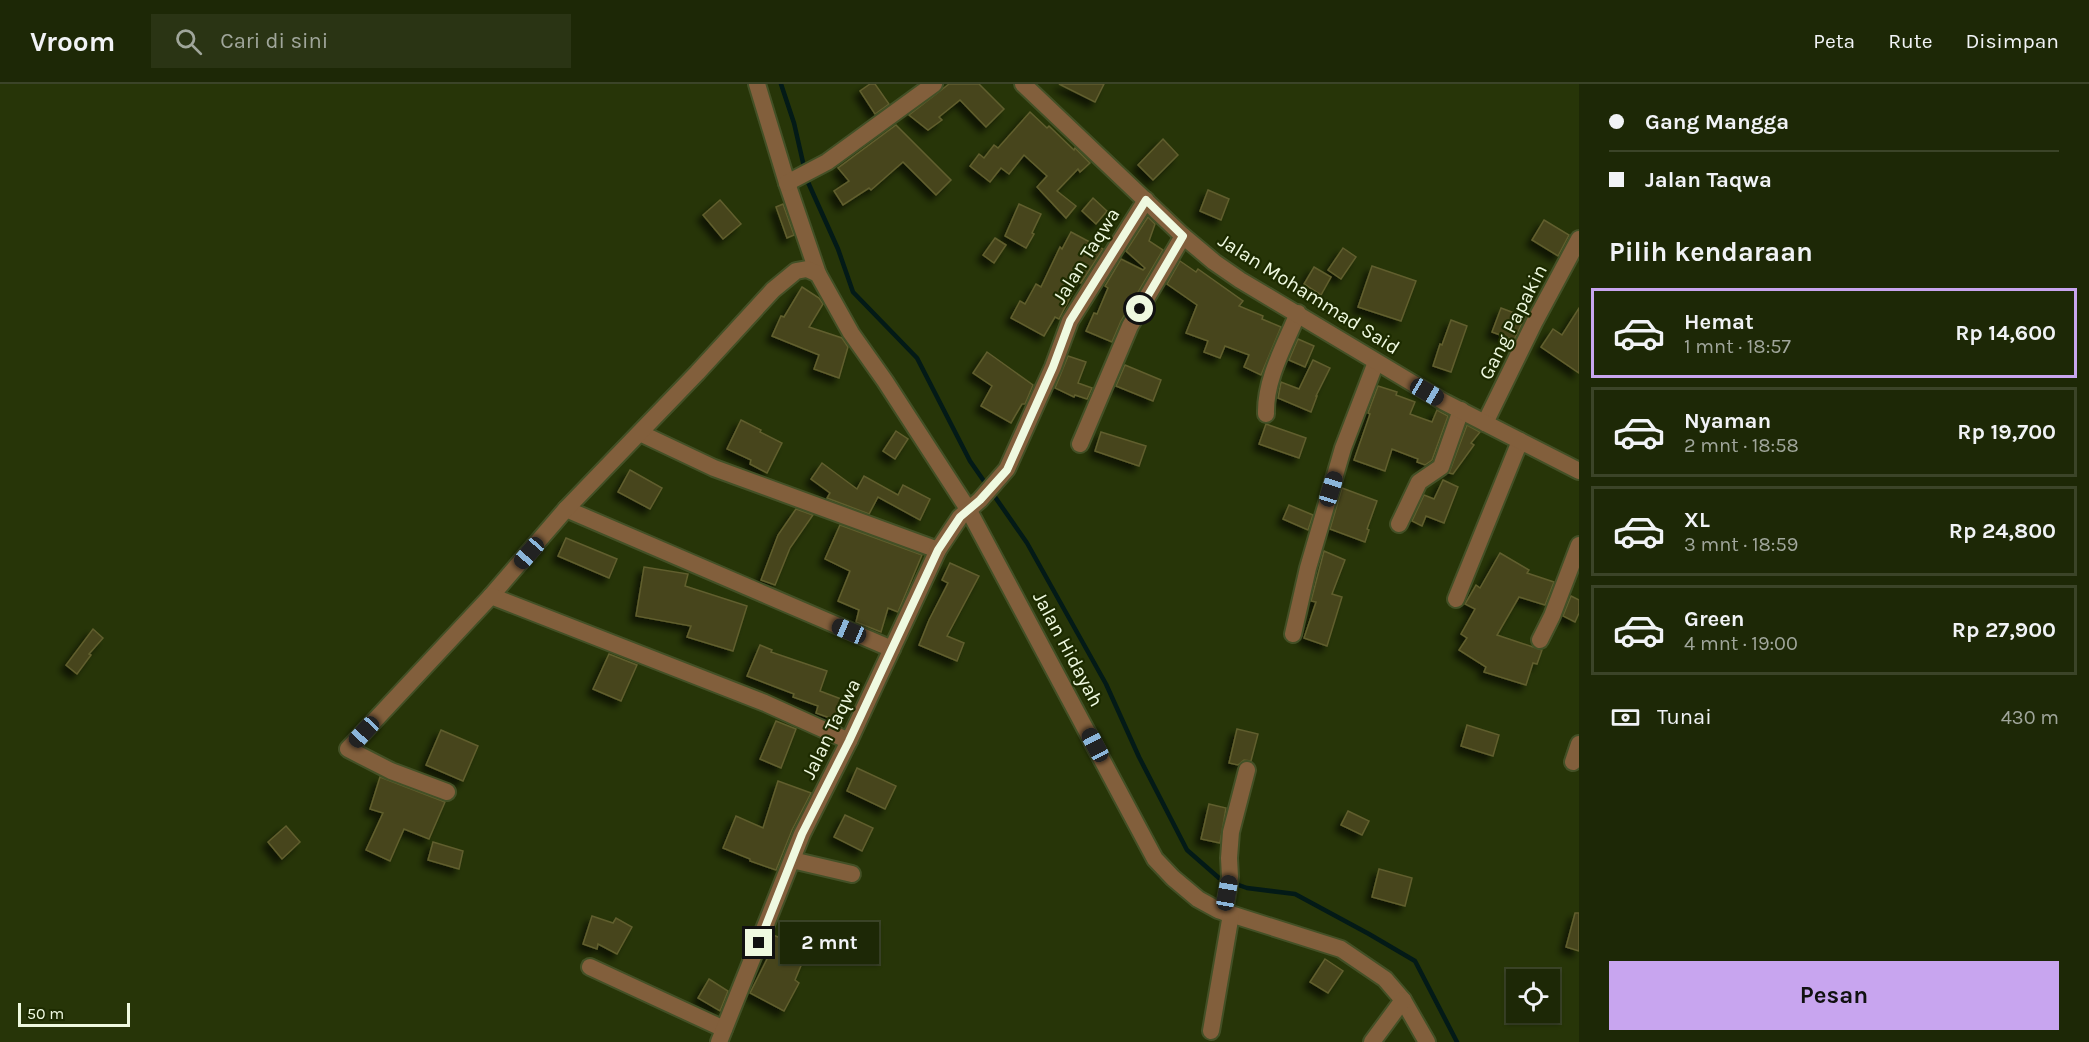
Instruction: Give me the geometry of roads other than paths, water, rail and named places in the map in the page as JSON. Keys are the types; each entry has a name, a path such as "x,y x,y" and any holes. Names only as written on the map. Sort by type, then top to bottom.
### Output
{"street":[{"name":"Jalan Hidayah","path":"757,84 792,181 818,274 851,333 974,504 1155,859 1197,899 1228,913 1341,950 1385,979 1403,1000 1427,1042"},
{"path":"792,181 827,162 934,84"},
{"name":"Jalan Mohammad Said","path":"1023,84 1183,236 1214,262 1376,362 1485,423 1579,471"},
{"name":"Jalan Taqwa","path":"722,1035 802,834 849,741 938,550 960,517 1007,470 1070,321 1146,200"},
{"path":"1080,444 1130,326 1183,236"},
{"name":"Gang Papakin","path":"1485,423 1579,239"},
{"path":"447,792 391,771 348,749 491,596 566,509 773,290 796,271 807,269 818,274"},
{"path":"1266,414 1265,401 1269,383 1298,313"},
{"path":"1293,634 1308,568 1343,448 1376,362"},
{"path":"1399,524 1419,482 1441,467 1461,410"},
{"path":"640,433 724,472 938,550"},
{"path":"1456,599 1520,441"},
{"path":"566,509 892,650"},
{"path":"1540,640 1579,545"},
{"path":"491,596 765,703 849,741"},
{"path":"1573,762 1579,744"},
{"path":"1210,1031 1228,913 1231,832 1246,770"},
{"path":"792,860 852,874"},
{"path":"590,967 722,1035"},
{"path":"1372,1042 1403,1000"}],"waterway":[{"path":"781,84 794,123 807,180 838,249 853,292 917,358 970,461 1027,543 1106,684 1139,757 1187,850 1219,878 1247,888 1295,894 1415,961 1457,1042"}]}
